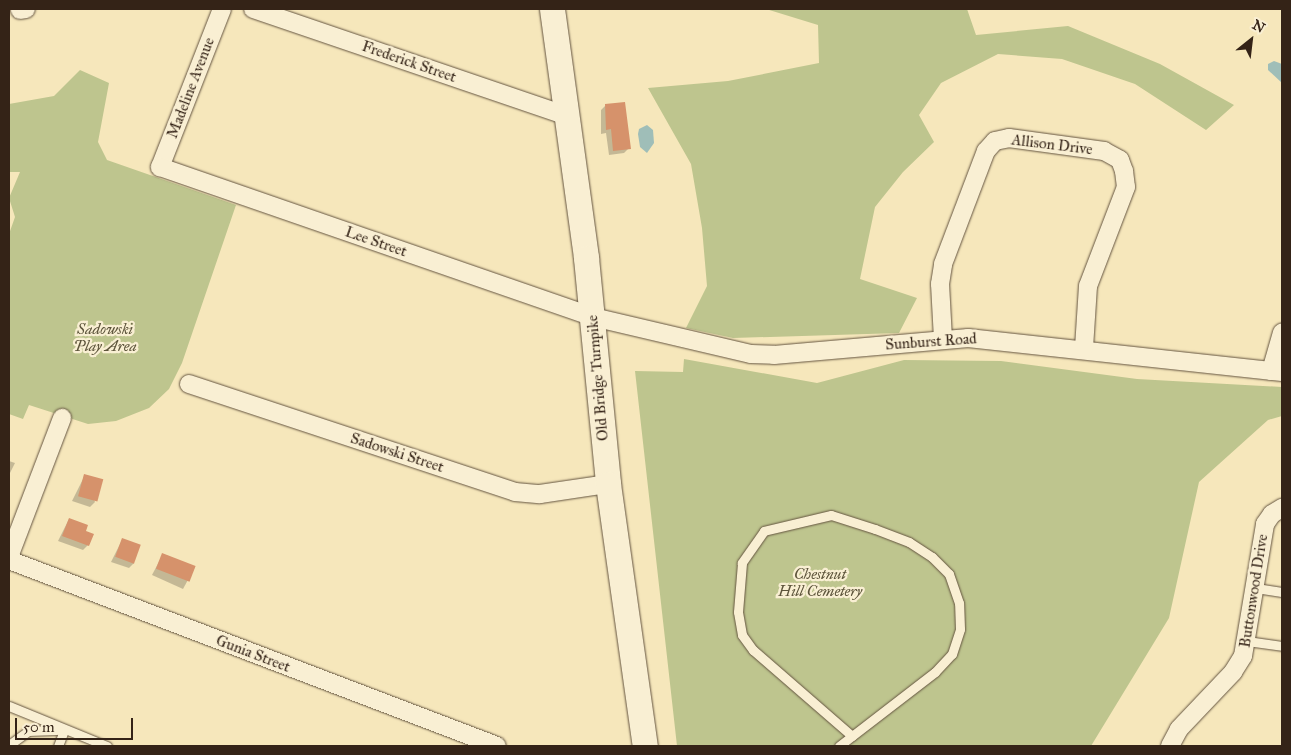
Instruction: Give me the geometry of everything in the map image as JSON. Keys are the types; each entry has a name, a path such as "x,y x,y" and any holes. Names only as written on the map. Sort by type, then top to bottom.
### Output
{"street":[{"name":"Madeline Avenue","path":"160,167 222,9"},
{"name":"Frederick Street","path":"253,9 565,115"},
{"name":"Old Bridge Turnpike","path":"552,9 593,317 608,484 645,746"},
{"name":"Allison Drive","path":"943,339 940,284 943,264 986,151 995,141 1009,138 1104,151 1120,160 1124,171 1126,188 1088,286 1084,348"},
{"name":"Lee Street","path":"160,167 593,317"},
{"name":"Sunburst Road","path":"593,317 751,354 774,355 943,339 995,339 1277,371"},
{"path":"1277,371 1282,333"},
{"name":"Sadowski Street","path":"189,384 515,492 540,494 608,484"},
{"path":"9,559 62,418"},
{"name":"Buttonwood Drive","path":"1170,746 1179,729 1233,672 1247,641 1265,524 1272,514 1282,508"},
{"name":"Gunia Street","path":"9,559 497,746"}],"lane":[{"path":"839,746 852,736 935,672 952,654 960,629 959,603 949,574 932,556 910,542 831,515 764,531 742,563 738,612 742,635 753,650 852,736"},
{"path":"1256,588 1282,592"},
{"path":"1247,641 1282,646"},
{"path":"9,706 105,746"},
{"path":"9,745 28,731 64,730"},
{"path":"58,746 64,730"}],"green space":[{"path":"766,9 967,9 976,35 1068,26 1160,64 1234,105 1206,130 1135,84 1062,59 998,54 941,83 919,115 934,142 903,172 875,207 860,279 917,298 899,333 733,338 686,328 707,286 702,228 691,164 648,88 728,81 819,63 818,25"},
{"name":"Sadowski Play Area","path":"80,70 109,83 98,142 107,160 236,205 182,363 169,389 149,408 116,421 88,424 29,405 23,419 9,414 9,234 15,217 9,198 20,172 9,172 9,104 54,96"},
{"name":"Chestnut Hill Cemetery","path":"684,359 817,383 904,360 1001,361 1137,379 1282,387 1282,416 1268,420 1199,482 1169,618 1091,746 677,746 635,371 683,372"}],"water":[{"path":"1274,61 1282,64 1282,83 1268,70 1268,64"},
{"path":"647,125 653,130 654,143 647,153 640,147 638,134 639,129"}],"building":[{"path":"625,102 631,149 613,151 611,129 606,130 605,104"},
{"path":"84,474 103,479 97,501 78,496"},
{"path":"69,518 88,525 86,531 94,534 89,546 62,536"},
{"path":"122,538 141,545 134,564 115,557"},
{"path":"162,553 196,566 190,582 156,569"}]}
